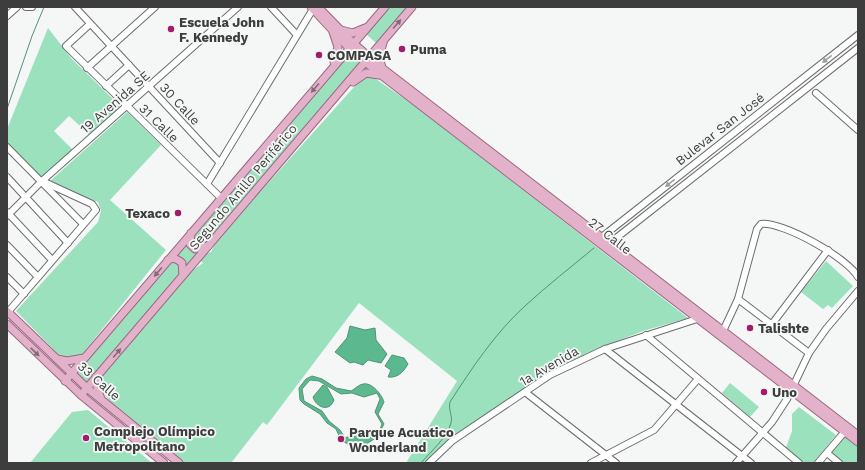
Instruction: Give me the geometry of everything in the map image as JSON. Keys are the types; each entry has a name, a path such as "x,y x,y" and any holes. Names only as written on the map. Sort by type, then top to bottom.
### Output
{"main road":[{"name":"Segundo Anillo Periférico","path":"65,381 385,7"},
{"name":"Segundo Anillo Periférico","path":"81,395 412,7"},
{"path":"314,8 331,29 351,46"},
{"path":"314,8 340,30 351,46"},
{"path":"340,30 353,33 367,27"},
{"path":"331,29 338,52 331,69"},
{"path":"325,109 360,75 381,71 379,56 380,49 387,36"},
{"name":"27 Calle","path":"351,46 381,71 599,239 723,331 846,430 858,442"},
{"path":"191,233 190,244 195,249 208,245"},
{"name":"27 Calle","path":"607,245 697,319 792,388"},
{"path":"167,261 172,258 178,259 182,263 184,275"},
{"name":"33 Calle","path":"8,312 56,358 92,382 102,400 179,463"},
{"name":"33 Calle","path":"7,324 65,381 164,463"},
{"path":"56,358 67,361 85,358"},
{"path":"92,382 97,387 102,400"},
{"name":"27 Calle","path":"846,430 858,436"}],"street":[{"path":"7,16 17,7"},
{"path":"26,7 32,7"},
{"name":"30 Calle","path":"75,7 220,163"},
{"path":"87,68 155,7"},
{"name":"19 Avenida SE","path":"8,214 42,181 238,7"},
{"path":"271,7 297,35"},
{"path":"207,184 314,8"},
{"name":"31 Calle","path":"90,24 66,46 221,198"},
{"name":"Bulevar San José","path":"599,239 858,35"},
{"name":"Bulevar San José","path":"607,245 858,48"},
{"path":"106,86 129,65"},
{"path":"816,93 858,130"},
{"path":"7,147 84,224"},
{"path":"7,177 68,243"},
{"path":"8,312 96,210 92,204 42,181"},
{"path":"8,214 52,260"},
{"path":"723,331 738,299 757,229 761,224 770,224 828,250 852,269 858,277"},
{"path":"7,245 38,278"},
{"path":"772,324 828,250"},
{"path":"7,276 24,294"},
{"path":"736,463 778,413 809,353 826,328 858,291"},
{"path":"738,299 809,353"},
{"name":"1a Avenida","path":"431,462 457,438 550,375 606,349 697,319"},
{"path":"646,335 799,463"},
{"path":"606,349 677,403 751,463"},
{"path":"591,463 654,430 698,379"},
{"path":"525,392 616,463"},
{"path":"818,463 846,430"},
{"path":"827,453 839,463"}],"shaded area":[{"path":"387,7 409,7 377,44 365,33"},
{"path":"48,28 72,59 121,107 90,135 69,116 54,131 73,150 41,178 7,143 7,129"},
{"path":"349,49 364,62 206,243 197,247 192,244 192,234"},
{"path":"373,77 412,104 688,318 643,331 594,350 552,370 452,438 424,463 406,463 457,381 359,303 267,425 263,422 231,463 182,463 135,425 107,398 101,385 102,377 190,272 203,263 200,260 205,254 211,252 217,240 362,78"},
{"path":"127,112 161,145 110,200 166,250 79,358 61,357 16,311 98,222 101,211 98,202 49,182"},
{"path":"187,238 189,245 202,249 185,269 171,257"},
{"path":"177,260 182,274 87,387 72,374 167,261"},
{"path":"826,261 853,286 832,308 828,305 823,309 801,292"},
{"path":"350,326 365,330 375,328 376,340 387,354 381,363 368,360 363,365 354,362 350,363 335,352 347,338"},
{"path":"392,355 404,358 408,364 400,374 394,377 388,377 391,370 385,366"},
{"path":"312,376 322,379 336,388 351,391 363,384 373,387 379,393 384,402 378,414 384,424 377,437 362,447 353,447 341,440 336,429 327,423 320,414 300,400 299,388 306,379","holes":["310,380 319,381 341,394 352,393 364,397 377,393 380,399 375,412 382,424 379,432 370,437 355,434 345,438 340,430 329,421 322,411 304,401 302,389"]},
{"path":"730,383 759,407 750,417 722,393"},
{"path":"323,385 327,387 334,400 332,404 326,407 317,404 313,397"},
{"path":"799,407 836,435 813,463 802,463 785,450 792,431 792,414"},
{"name":"Complejo Olímpico Metropolitano","path":"88,410 152,463 30,463 72,412"},
{"path":"844,434 858,446 858,463 841,463 829,453"}],"waterway":[{"path":"7,109 32,36 44,7"},
{"path":"421,463 449,429 451,423 450,402 494,339 526,305 594,248"}],"place":[{"name":"Escuela John F. Kennedy","path":"171,29"},
{"name":"Puma","path":"402,49"},
{"name":"COMPASA","path":"319,55"},
{"name":"Texaco","path":"178,213"},
{"name":"Talishte","path":"750,328"},
{"name":"Uno","path":"764,392"},
{"name":"Complejo Olímpico Metropolitano","path":"86,438"},
{"name":"Parque Acuatico Wonderland","path":"341,439"}]}
